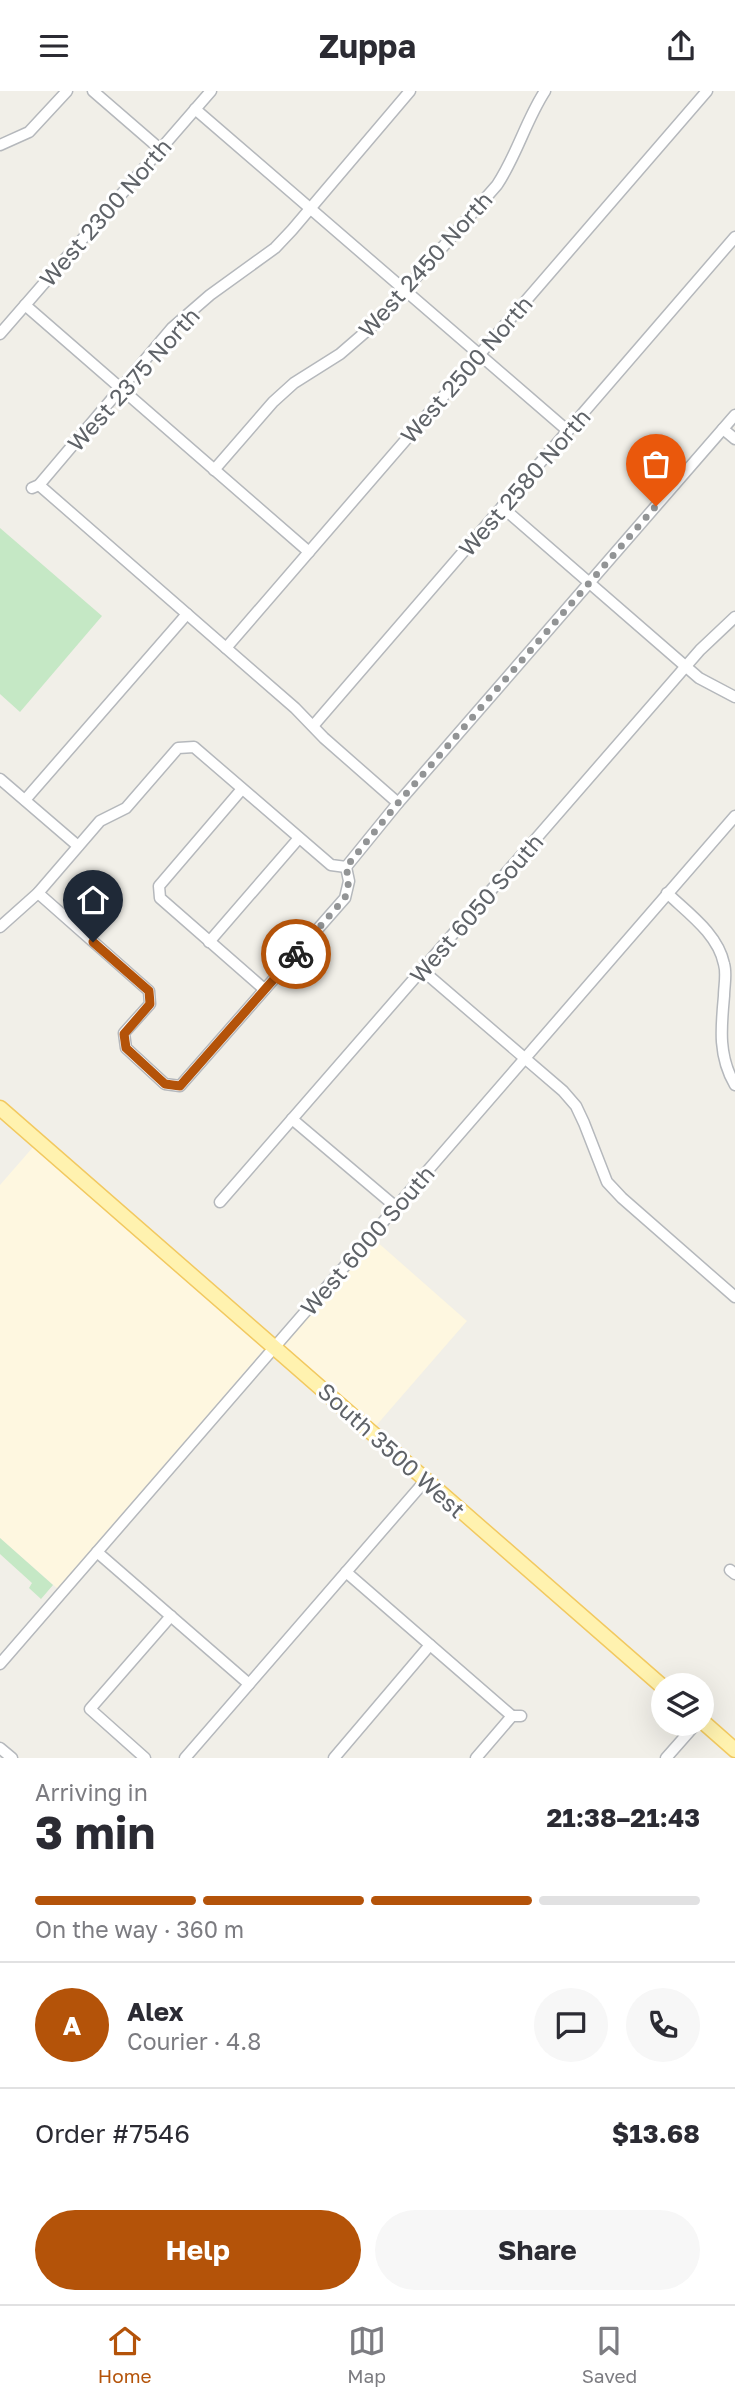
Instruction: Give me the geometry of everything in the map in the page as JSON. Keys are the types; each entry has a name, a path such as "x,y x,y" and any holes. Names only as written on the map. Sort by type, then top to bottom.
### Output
{"main road":[{"name":"South 3500 West","path":"0,1108 651,1678"},
{"path":"714,1732 735,1750"}],"street":[{"path":"0,145 29,132 67,91"},
{"path":"93,91 160,149"},
{"name":"West 2300 North","path":"0,334 211,91"},
{"name":"West 2375 North","path":"187,614 35,487 172,328 191,310 275,247 410,91"},
{"name":"West 2450 North","path":"214,470 294,383 359,339 497,185 511,164 545,91"},
{"name":"West 2500 North","path":"226,648 707,91"},
{"path":"195,109 568,431"},
{"name":"West 2580 North","path":"313,726 735,237"},
{"path":"25,305 309,552"},
{"path":"346,867 398,803 735,415"},
{"path":"723,429 735,439"},
{"path":"502,507 699,678 735,697"},
{"path":"24,800 187,614 398,803"},
{"name":"West 6050 South","path":"220,1202 686,666 735,617"},
{"path":"0,927 37,893 100,821 126,808 178,748 194,747 331,866 346,867"},
{"path":"0,779 78,846"},
{"path":"242,789 159,886 160,898 264,989"},
{"name":"West 6000 South","path":"0,1664 735,816"},
{"path":"209,941 299,838"},
{"path":"37,893 149,991 150,1004 124,1034 126,1048 165,1084 180,1086 345,898 349,881 346,867"},
{"path":"667,893 699,923 715,943 724,964 720,1034 722,1054 735,1085"},
{"path":"422,969 563,1091 576,1106 607,1182 735,1297"},
{"path":"292,1119 396,1206"},
{"path":"185,1758 425,1481"},
{"path":"97,1552 250,1684"},
{"path":"346,1572 517,1716 476,1758"},
{"path":"145,1758 90,1709 171,1616"},
{"path":"334,1758 430,1645"},
{"path":"666,1758 685,1736"},
{"path":"0,1748 12,1758"},
{"path":"126,1758 134,1749"}],"shaded area":[{"path":"34,1146 266,1347 58,1589 0,1538 0,1185"},
{"path":"375,1240 467,1321 375,1427 279,1345"}],"green space":[{"path":"0,528 102,616 20,712 0,694"},
{"path":"0,1538 53,1585 41,1599 29,1588 32,1583 0,1554"}],"way so far":[{"path":"296,954 345,898 349,881 346,867 398,803 656,506"}],"route":[{"path":"93,942 149,991 150,1004 124,1034 126,1048 165,1084 180,1086 296,954"}]}
